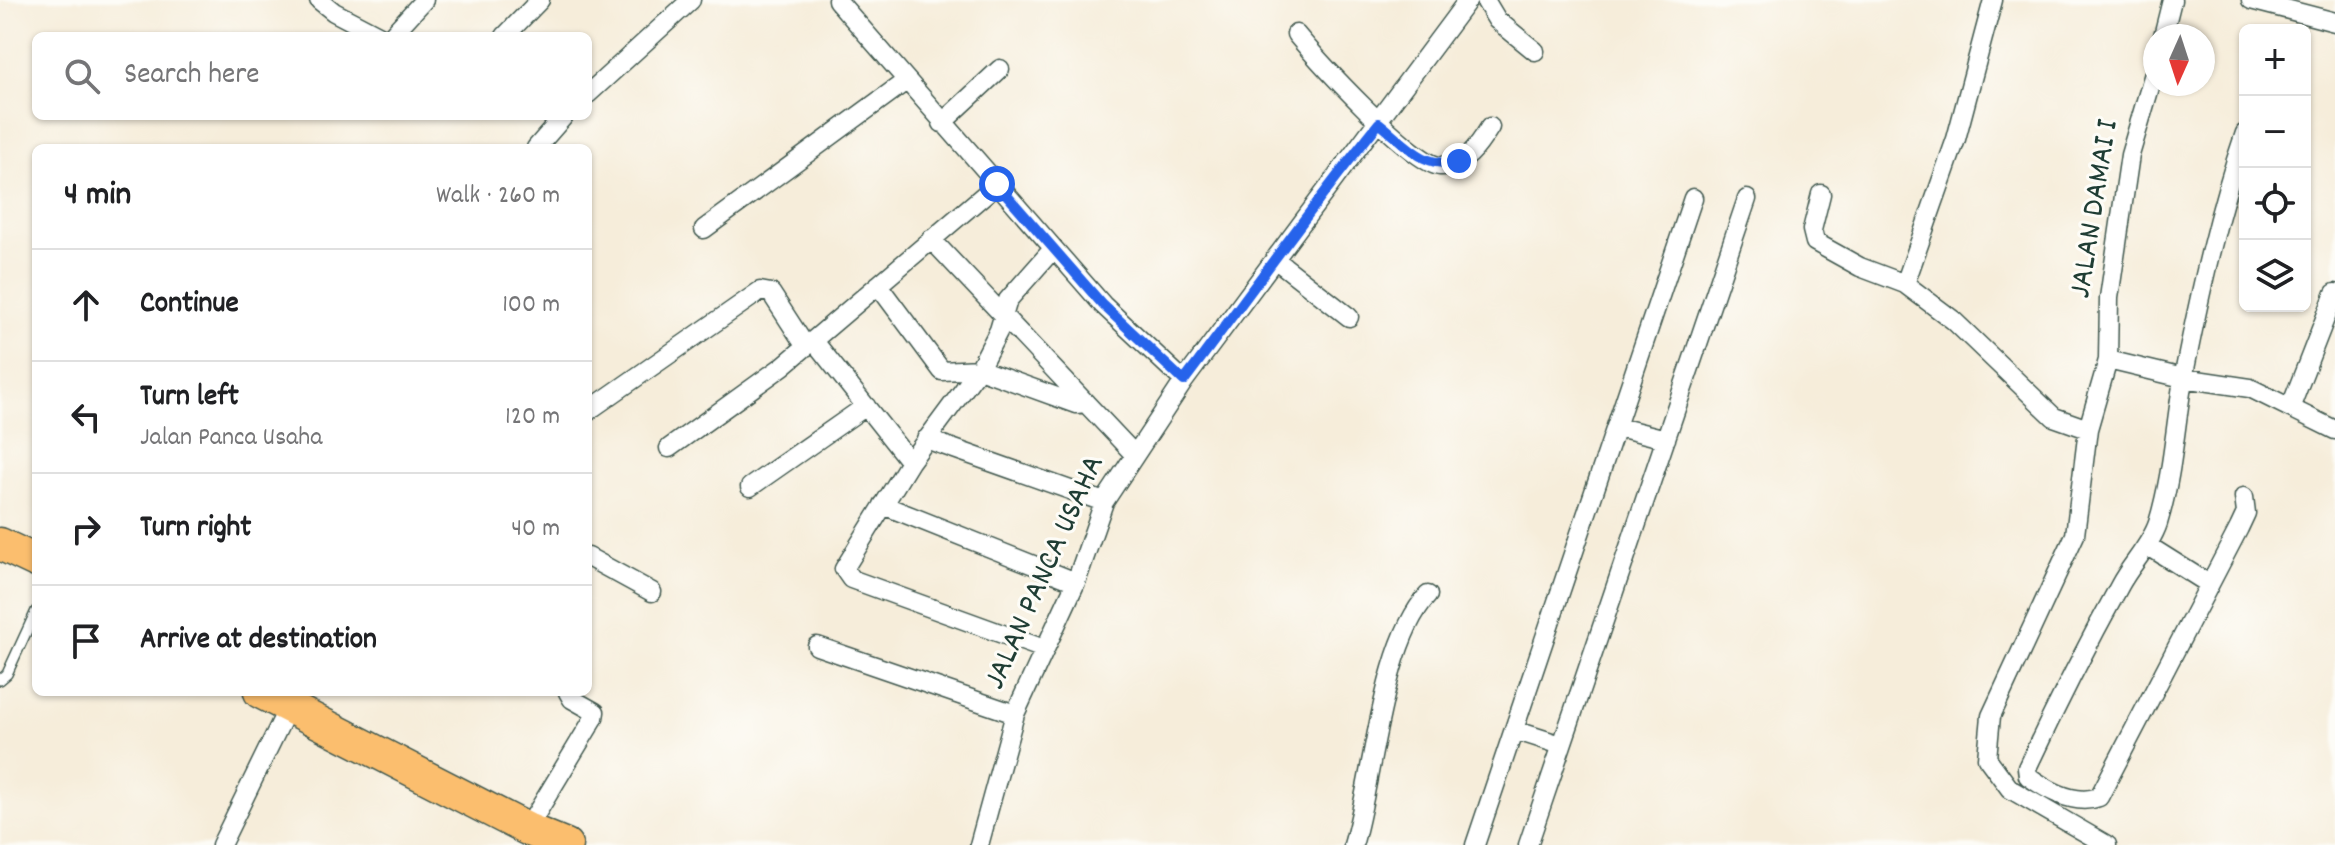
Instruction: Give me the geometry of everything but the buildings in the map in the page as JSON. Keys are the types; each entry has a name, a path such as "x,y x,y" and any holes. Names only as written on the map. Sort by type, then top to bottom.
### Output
{"highway":[{"path":"0,544 32,559"},
{"path":"267,696 550,840"}],"street":[{"path":"319,0 334,12 372,32"},
{"path":"395,32 424,0"},
{"path":"509,32 540,0"},
{"path":"592,90 691,0"},
{"path":"837,0 1103,305 1184,381"},
{"name":"JALAN PANCA USAHA","path":"979,845 1015,714 1076,582 1104,502 1133,453 1184,381 1276,260 1315,201 1379,123 1468,0"},
{"path":"1485,0 1497,20 1535,51"},
{"path":"1905,284 1956,139 1993,0"},
{"path":"2166,24 2172,0"},
{"path":"2251,0 2335,22"},
{"path":"1296,34 1379,123 1428,162 1440,166 1459,161 1476,151 1490,127"},
{"path":"942,123 1000,69"},
{"path":"704,229 906,81"},
{"name":"JALAN DAMAI I","path":"2107,845 2087,840 2010,789 1987,758 1991,716 2075,535 2088,429 2108,360 2109,298 2130,155 2147,96"},
{"path":"538,144 551,120"},
{"path":"2239,153 2221,212 2183,378 2176,444 2157,526 2107,608 2027,768 2028,776 2036,783 2079,800 2099,797 2246,513 2244,497"},
{"path":"669,448 810,344 997,184"},
{"path":"1821,194 1812,230 1815,242 1860,267 1905,284 1953,320 2054,417 2088,429"},
{"path":"1475,845 1693,198"},
{"path":"1528,845 1747,199"},
{"path":"931,239 1001,317 1053,366 1133,453"},
{"path":"1044,649 846,576 844,569 910,462 979,369 999,330 1008,300 1053,249"},
{"path":"1276,260 1349,317"},
{"path":"878,285 942,371 979,369 1076,404 1086,403"},
{"path":"592,408 760,291 771,293 910,462"},
{"path":"2291,406 2335,293"},
{"path":"2108,360 2183,378 2250,388 2335,430"},
{"path":"1033,390 1053,366"},
{"path":"750,487 866,406"},
{"path":"1618,427 1666,439"},
{"path":"926,439 1104,502"},
{"path":"883,505 1076,582"},
{"path":"2147,545 2209,584"},
{"path":"592,559 652,592"},
{"path":"1353,845 1366,772 1407,624 1428,595"},
{"path":"817,646 1015,714"},
{"path":"550,840 595,712 570,696"},
{"path":"221,845 288,708"},
{"path":"1514,730 1561,745"}],"lane":[{"path":"0,680 7,674 32,620"}],"route":[{"path":"997,184 1103,305 1184,381 1276,260 1315,201 1379,123 1428,162 1440,166 1459,161"}]}
